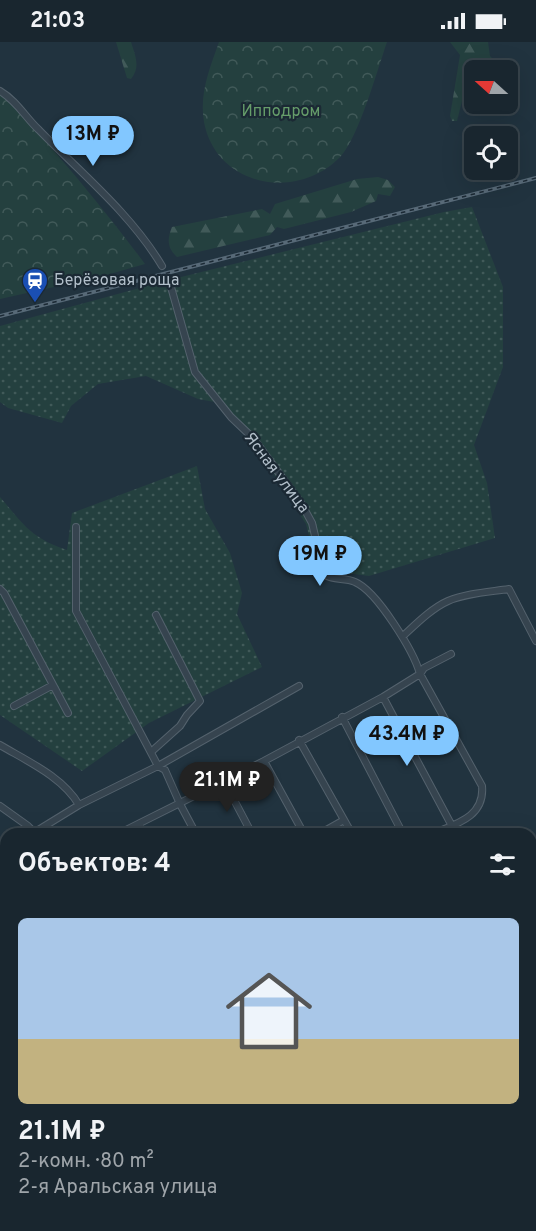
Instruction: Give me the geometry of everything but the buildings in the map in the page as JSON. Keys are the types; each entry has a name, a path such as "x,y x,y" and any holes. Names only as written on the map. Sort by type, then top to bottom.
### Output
{"street":[{"path":"0,91 18,104 36,128 102,192 152,249 162,266"},
{"name":"Ясная улица","path":"169,280 195,372 231,417 253,438 301,503 312,523 324,574 328,578 355,581 368,591 403,636 418,665 420,674 482,786 483,798 475,812 452,826"},
{"path":"76,527 76,611 158,766 165,770 193,828"},
{"path":"0,589 68,713"},
{"path":"403,636 418,621 447,602 474,593 509,589 536,641"},
{"path":"151,752 180,726 200,701 156,615"},
{"path":"524,621 536,630"},
{"path":"131,828 264,761 342,717 383,697 420,674 424,668 451,654"},
{"path":"14,706 53,684"},
{"path":"44,828 79,805 158,766 299,686"},
{"path":"383,697 452,826 447,828"},
{"path":"342,717 400,828"},
{"path":"300,740 349,828"},
{"path":"0,745 71,792 79,805"},
{"path":"264,761 301,828"},
{"path":"224,781 249,828"},
{"path":"0,806 29,828"},
{"path":"330,828 344,820"},
{"path":"139,824 141,828"}],"green space":[{"path":"116,42 131,42 136,70 131,79 127,78"},
{"name":"Ипподром","path":"219,42 387,42 361,119 348,147 341,156 323,170 303,179 282,183 261,181 241,173 224,161 212,144 204,122 203,101 206,81"},
{"path":"450,42 488,42 490,56 494,60 464,60 464,100 457,121 452,121 450,116 460,55"},
{"name":"Берёзовая роща","path":"0,94 35,128 145,264 103,276 0,299"},
{"path":"378,177 388,180 395,187 390,196 378,194 376,201 351,212 284,229 277,227 270,235 177,257 170,247 169,235 172,227 262,209 270,214 275,204 357,179"},
{"path":"472,207 503,287 503,367 474,445 487,483 495,538 369,576 317,569 306,524 273,473 220,403 198,399 146,376 98,384 71,406 62,423 8,408 0,402 0,326 169,280"},
{"path":"197,466 205,509 230,553 242,593 237,614 262,667 149,723 82,771 0,715 0,497 22,523 36,535 67,550 72,513"}],"railway":[{"path":"0,316 536,178"}],"place":[{"name":"Берёзовая роща","path":"35,304"}]}
